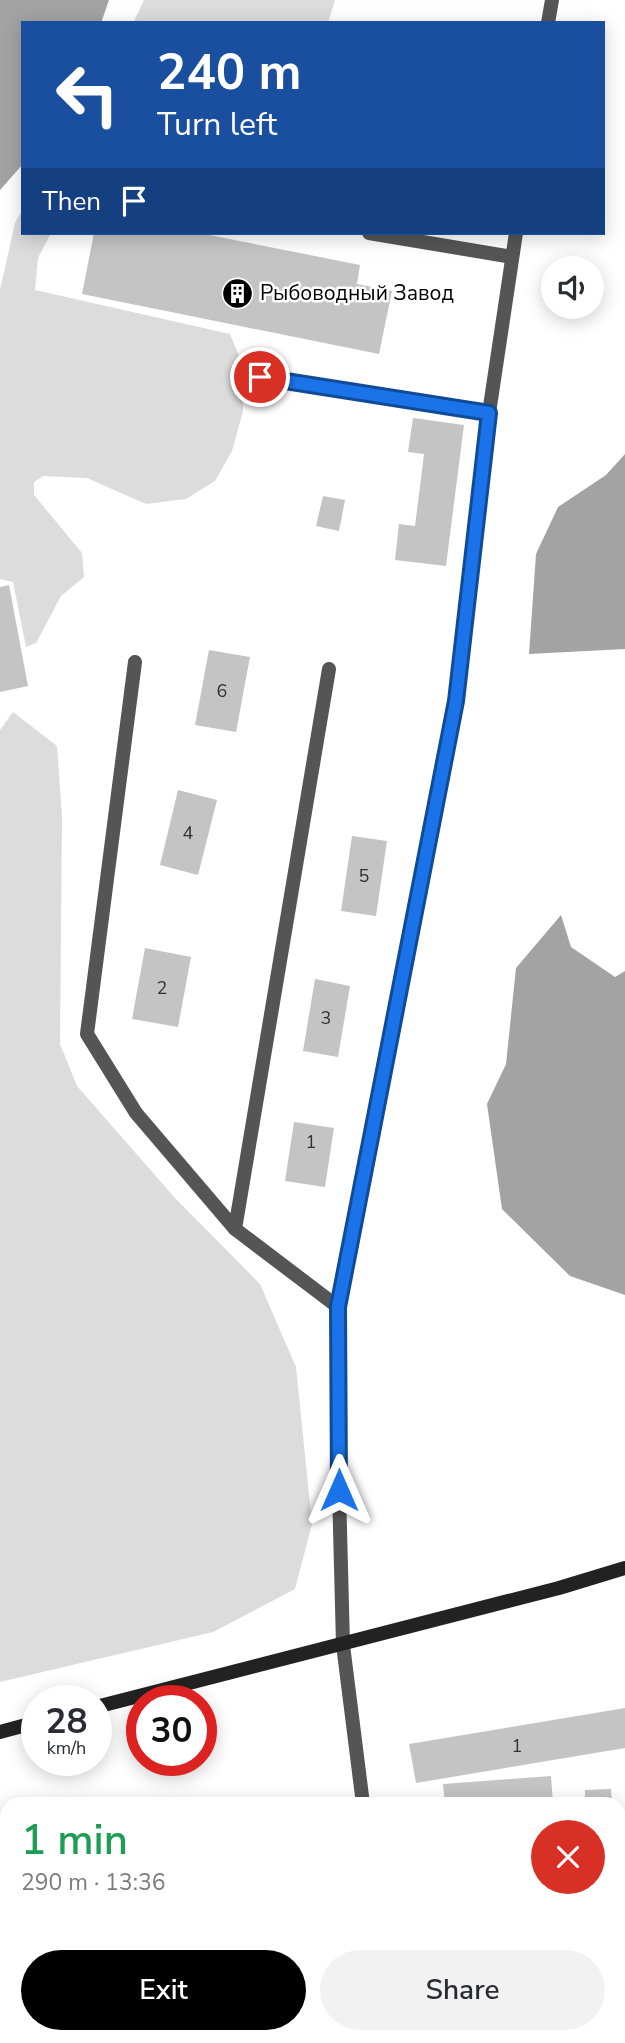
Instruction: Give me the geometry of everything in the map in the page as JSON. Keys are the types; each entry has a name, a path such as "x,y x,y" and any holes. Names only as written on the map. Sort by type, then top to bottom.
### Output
{"main road":[{"path":"112,1703 343,1645 625,1568"},
{"path":"0,1732 21,1726"}],"street":[{"path":"548,21 552,0"},
{"path":"381,235 512,257"},
{"path":"362,1797 343,1645 338,1307 456,701 489,413 516,235"},
{"path":"260,377 489,413"},
{"path":"135,663 87,1034 136,1113 235,1229 338,1307"},
{"path":"235,1229 329,668"}],"shaded area":[{"path":"0,0 109,0 102,21 21,21 21,166 0,190"},
{"path":"144,0 335,0 329,21 134,21"},
{"path":"21,212 21,235 50,235 38,258 35,290 230,334 244,368 243,411 232,451 215,481 186,499 146,504 87,478 43,476 34,482 34,495 82,553 84,577 61,596 36,643 26,647 13,582 0,579 0,290 15,223"},
{"path":"625,454 625,649 529,654 536,554 558,507 606,475"},
{"path":"13,712 57,746 62,816 60,1044 77,1086 175,1198 260,1284 296,1367 312,1524 295,1589 213,1632 0,1682 0,730"},
{"path":"561,915 571,947 615,977 625,971 625,1295 570,1276 502,1209 487,1104 506,1064 516,968"}],"building":[{"name":"Рыбоводный Завод","path":"94,235 209,235 360,265 357,284 392,291 379,354 82,294"},
{"path":"413,418 464,425 446,566 395,560 399,524 415,526 424,454 408,452"},
{"path":"323,496 345,500 339,531 316,526"},
{"path":"9,585 28,686 0,692 0,587"},
{"path":"209,650 250,657 236,732 195,725"},
{"path":"178,790 217,800 198,875 160,865"},
{"path":"352,836 387,841 376,916 341,911"},
{"path":"145,948 191,957 178,1027 132,1019"},
{"path":"315,979 350,986 338,1057 303,1051"},
{"path":"294,1122 334,1128 325,1187 285,1181"},
{"path":"625,1708 625,1748 416,1783 409,1744"},
{"path":"551,1776 552,1797 444,1797 443,1784"},
{"path":"611,1789 612,1797 585,1797 585,1790"}],"place":[{"name":"Рыбоводный Завод","path":"237,293"}],"route":[{"path":"260,377 489,413 456,701 338,1307 339,1490"}]}
